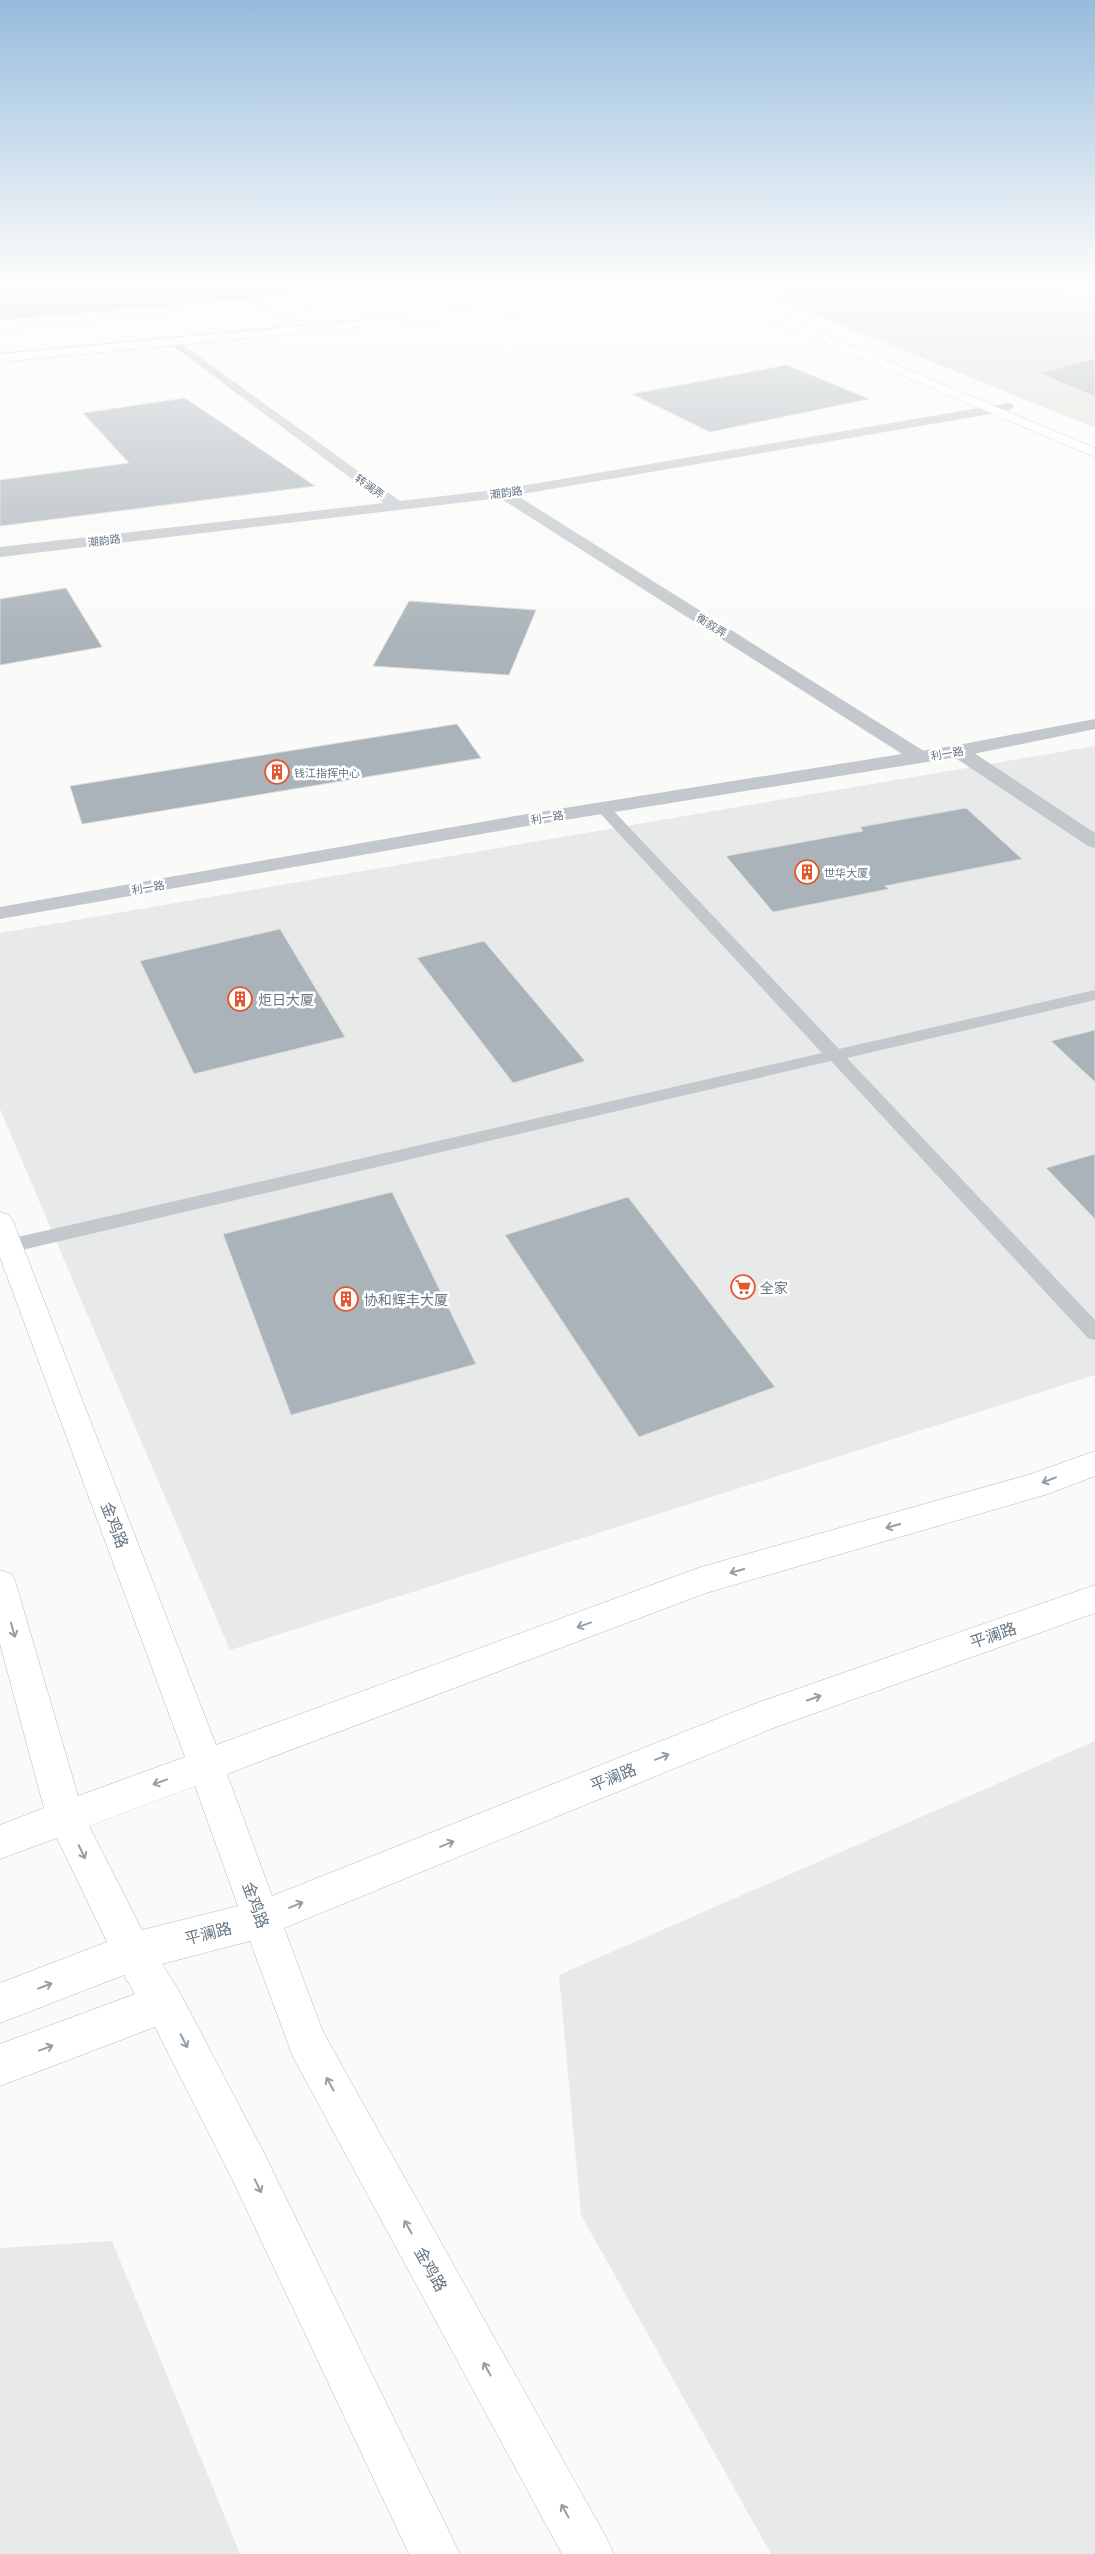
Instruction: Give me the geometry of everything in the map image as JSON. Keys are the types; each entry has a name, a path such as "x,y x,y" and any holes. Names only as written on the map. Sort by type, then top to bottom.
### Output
{"main road":[{"path":"970,400 1095,453"},
{"path":"992,400 1095,443"},
{"name":"金鸡路","path":"5,1234 206,1766 307,2043 589,2554"},
{"path":"0,1842 65,1816 206,1766 701,1581 1038,1485 1095,1463"},
{"path":"0,1584 65,1816 132,1952 164,2003 249,2168 435,2554"},
{"name":"平澜路","path":"0,2003 132,1952 261,1920 766,1715 1095,1599"},
{"path":"0,2065 164,2003"}],"street":[{"name":"转澜弄","path":"254,400 398,506"},
{"name":"潮韵路","path":"0,552 503,493 1008,407"},
{"name":"衡叙弄","path":"503,493 920,757"},
{"name":"利一路","path":"0,913 603,808 958,751 1095,724"},
{"path":"958,751 1095,842"}],"lane":[{"path":"603,808 1095,1333"},
{"path":"5,1234 835,1055 1095,995"}],"shaded area":[{"path":"1026,400 1095,400 1095,428"},
{"path":"1095,746 1095,1375 230,1650 0,1109 0,933"},
{"path":"1095,1741 1095,2554 771,2554 581,2215 559,1975"},
{"path":"112,2241 240,2554 0,2554 0,2248"}],"building":[{"path":"170,400 188,400 315,486 0,526 0,480 129,463 83,413"},
{"path":"645,400 863,400 710,432"},
{"path":"66,588 102,647 0,665 0,599"},
{"path":"409,601 536,610 509,675 373,666"},
{"name":"钱江指挥中心","path":"457,724 481,758 82,824 70,786"},
{"path":"966,808 1022,859 885,886 889,889 773,912 726,856 863,831 860,827"},
{"name":"炬日大厦","path":"280,929 345,1037 194,1074 140,961"},
{"path":"484,941 585,1061 513,1083 417,958"},
{"path":"1095,1030 1095,1082 1051,1041"},
{"path":"1095,1154 1095,1219 1046,1168"},
{"name":"协和辉丰大厦","path":"392,1192 476,1364 291,1415 223,1234"},
{"path":"628,1197 775,1387 639,1437 505,1235"}],"place":[{"name":"钱江指挥中心","path":"277,772"},
{"name":"世华大厦","path":"807,872"},
{"name":"炬日大厦","path":"240,999"},
{"name":"全家","path":"743,1287"},
{"name":"协和辉丰大厦","path":"346,1299"}]}
